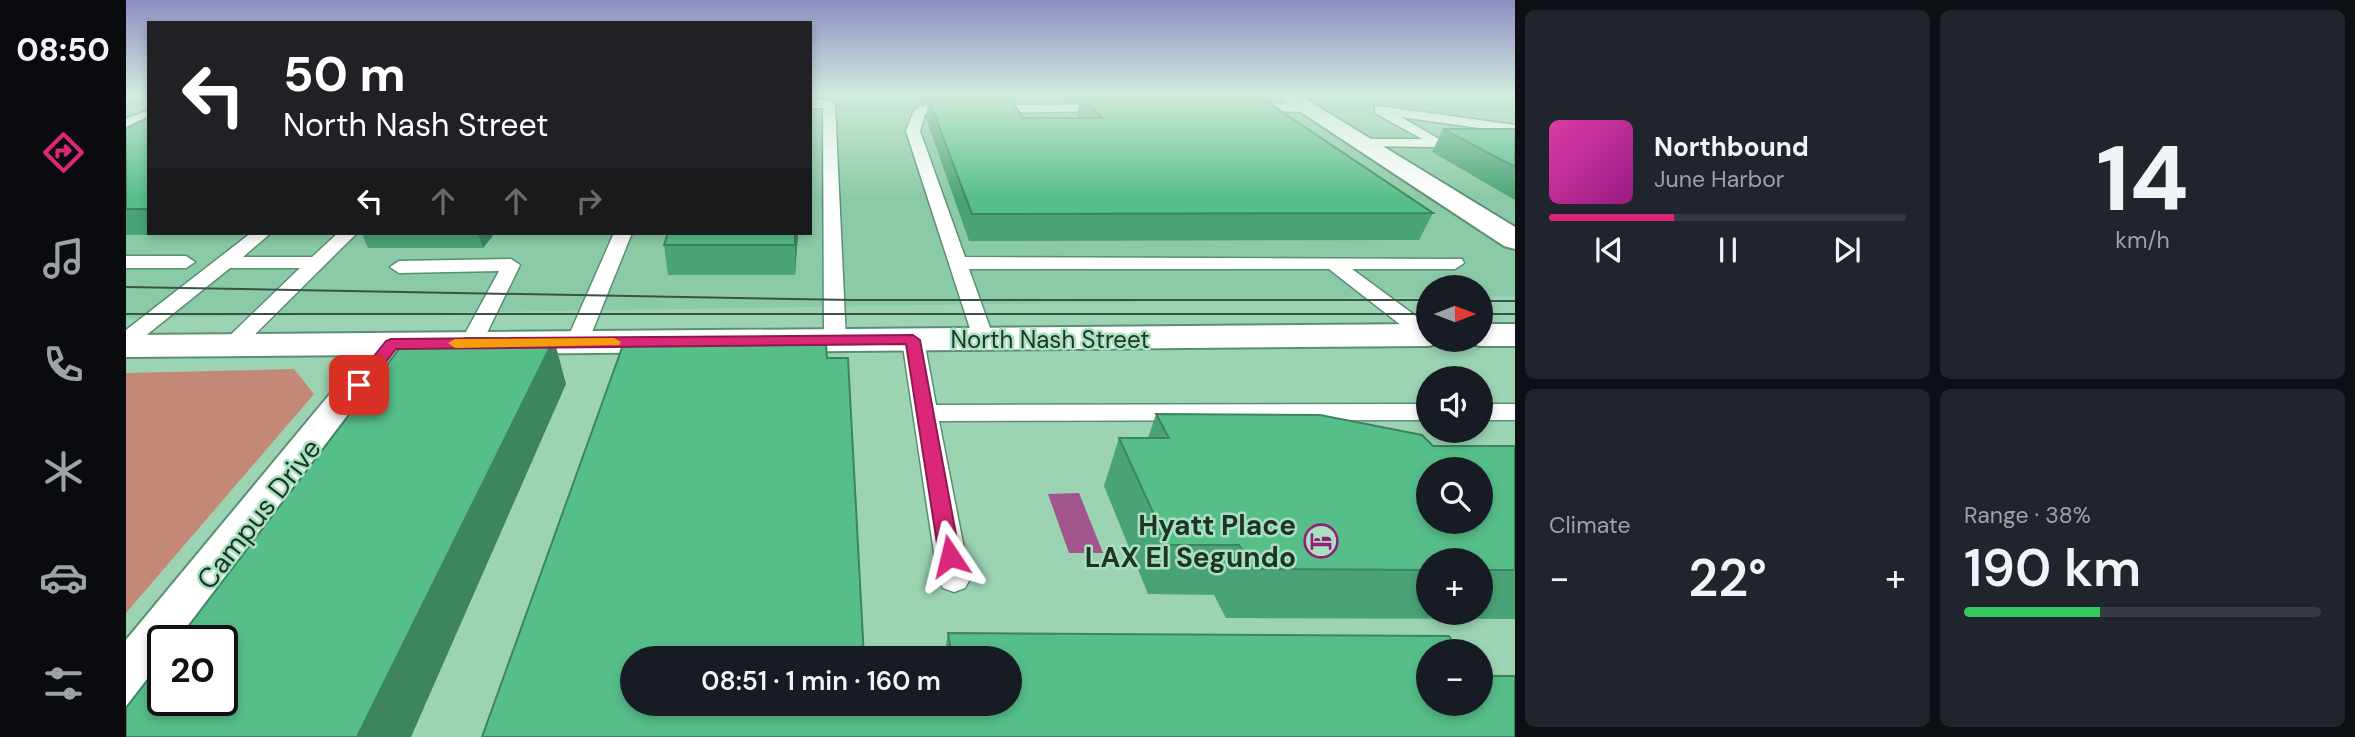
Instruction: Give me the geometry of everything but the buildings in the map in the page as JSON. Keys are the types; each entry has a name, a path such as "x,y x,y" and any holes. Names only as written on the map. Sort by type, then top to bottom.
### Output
{"street":[{"path":"1339,129 1515,240"},
{"name":"North Nash Street","path":"126,343 231,345 1416,335"},
{"path":"1493,335 1515,335"},
{"name":"Campus Drive","path":"126,685 391,344"}],"lane":[{"path":"830,129 835,340"},
{"path":"914,129 983,339"},
{"path":"1360,143 1445,143 1418,129"},
{"path":"126,343 259,235"},
{"path":"231,345 346,235"},
{"path":"577,342 622,235"},
{"path":"126,262 186,262"},
{"path":"225,262 318,263"},
{"path":"957,263 1455,263"},
{"path":"1333,263 1416,326"},
{"path":"399,267 511,265 471,343"},
{"path":"913,340 954,579"},
{"path":"925,413 1416,412"},
{"path":"1493,412 1515,412"}],"shaded area":[{"path":"812,129 1515,129 1515,296 1493,297 1493,275 1416,275 1416,297 126,318 126,160 147,227 147,235 812,235"},
{"path":"294,369 314,394 126,613 126,373"},
{"path":"1079,493 1103,553 1069,553 1048,494"}],"tram line":[{"path":"126,287 852,300 1416,300"},
{"path":"1493,301 1515,301"},
{"path":"126,314 1416,314"},
{"path":"1493,314 1515,314"}],"slow traffic":[{"path":"455,343 614,342"}],"place":[{"name":"Hyatt Place LAX El Segundo","path":"1321,541"}],"route":[{"path":"359,385 391,344 913,340 950,556"}]}
